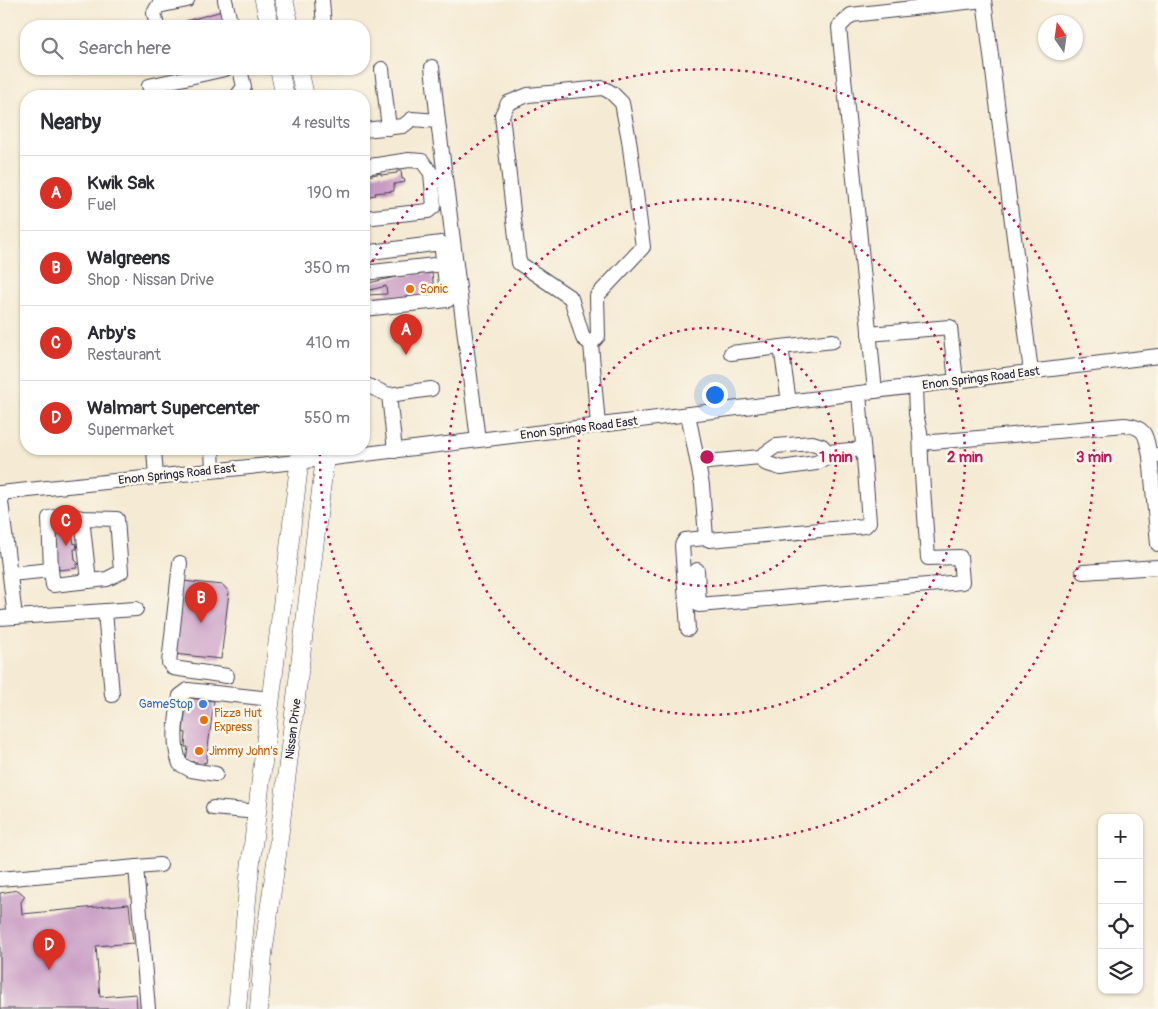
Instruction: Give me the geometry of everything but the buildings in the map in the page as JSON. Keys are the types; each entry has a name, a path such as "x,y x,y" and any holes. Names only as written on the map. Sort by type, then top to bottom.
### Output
{"main road":[{"path":"264,0 269,20"},
{"path":"284,0 289,20"},
{"path":"280,75 284,90"},
{"path":"300,75 304,90"},
{"name":"Nissan Drive","path":"237,1009 300,455"},
{"name":"Nissan Drive","path":"259,1009 263,954 326,455"}],"street":[{"path":"156,20 154,13 158,6 187,0"},
{"path":"225,0 230,20"},
{"path":"322,0 324,20"},
{"path":"875,391 839,26 851,16 984,0 1031,372"},
{"path":"163,20 169,4"},
{"path":"432,67 449,205 447,242 443,264 454,300"},
{"path":"382,69 390,128"},
{"path":"149,86 169,75"},
{"path":"241,75 244,87 242,90"},
{"path":"591,344 583,338 571,298 519,263 502,115 508,103 528,95 603,88 612,93 622,103 629,140 643,248 597,296 598,336 591,344 598,425"},
{"path":"370,130 403,126 412,119 438,121"},
{"path":"370,166 409,160 422,161 431,173 434,206"},
{"path":"370,217 428,211 434,206 449,205"},
{"path":"370,252 447,242"},
{"path":"447,242 454,300 478,440"},
{"path":"370,272 443,264"},
{"path":"370,309 454,300"},
{"path":"869,334 950,327 956,381"},
{"path":"731,353 833,341"},
{"path":"781,347 789,402"},
{"name":"Enon Springs Road East","path":"370,451 478,440 1158,356"},
{"path":"697,570 699,605 962,582 960,557 928,558 920,432 916,414 915,386"},
{"path":"370,387 389,395 431,389"},
{"path":"688,629 682,545 685,540 706,538 710,540 865,526 869,522 859,393"},
{"path":"389,395 395,450"},
{"path":"688,414 702,485 706,538"},
{"path":"920,443 1125,425 1136,426 1146,435 1154,455 1158,544"},
{"path":"698,463 760,457 776,446 812,443 817,444 828,452 863,449"},
{"path":"760,457 765,463 781,468 816,464 825,459 828,452"},
{"path":"154,455 156,476"},
{"path":"212,455 213,470"},
{"name":"Enon Springs Road East","path":"0,493 213,470 300,455"},
{"path":"0,493 7,579 15,617"},
{"path":"65,515 82,518 117,520 121,572 107,579 53,585 49,518 65,515"},
{"path":"82,518 90,581"},
{"path":"180,563 169,663 173,668 228,676"},
{"path":"1083,572 1158,567"},
{"path":"7,579 51,570"},
{"path":"0,618 136,609"},
{"path":"104,611 112,695"},
{"path":"216,774 190,770 180,764 175,730 182,693 188,690 271,699"},
{"path":"213,808 258,812"},
{"path":"0,879 160,865"},
{"path":"136,867 148,1009"}],"place":[{"name":"Sonic","path":"410,289"},
{"name":"Kwik Sak","path":"406,355"},
{"name":"Arby's","path":"66,546"},
{"name":"Walgreens","path":"201,623"},
{"name":"GameStop","path":"203,704"},
{"name":"Pizza Hut Express","path":"204,720"},
{"name":"Jimmy John's","path":"199,751"},
{"name":"Walmart Supercenter","path":"49,970"}]}
